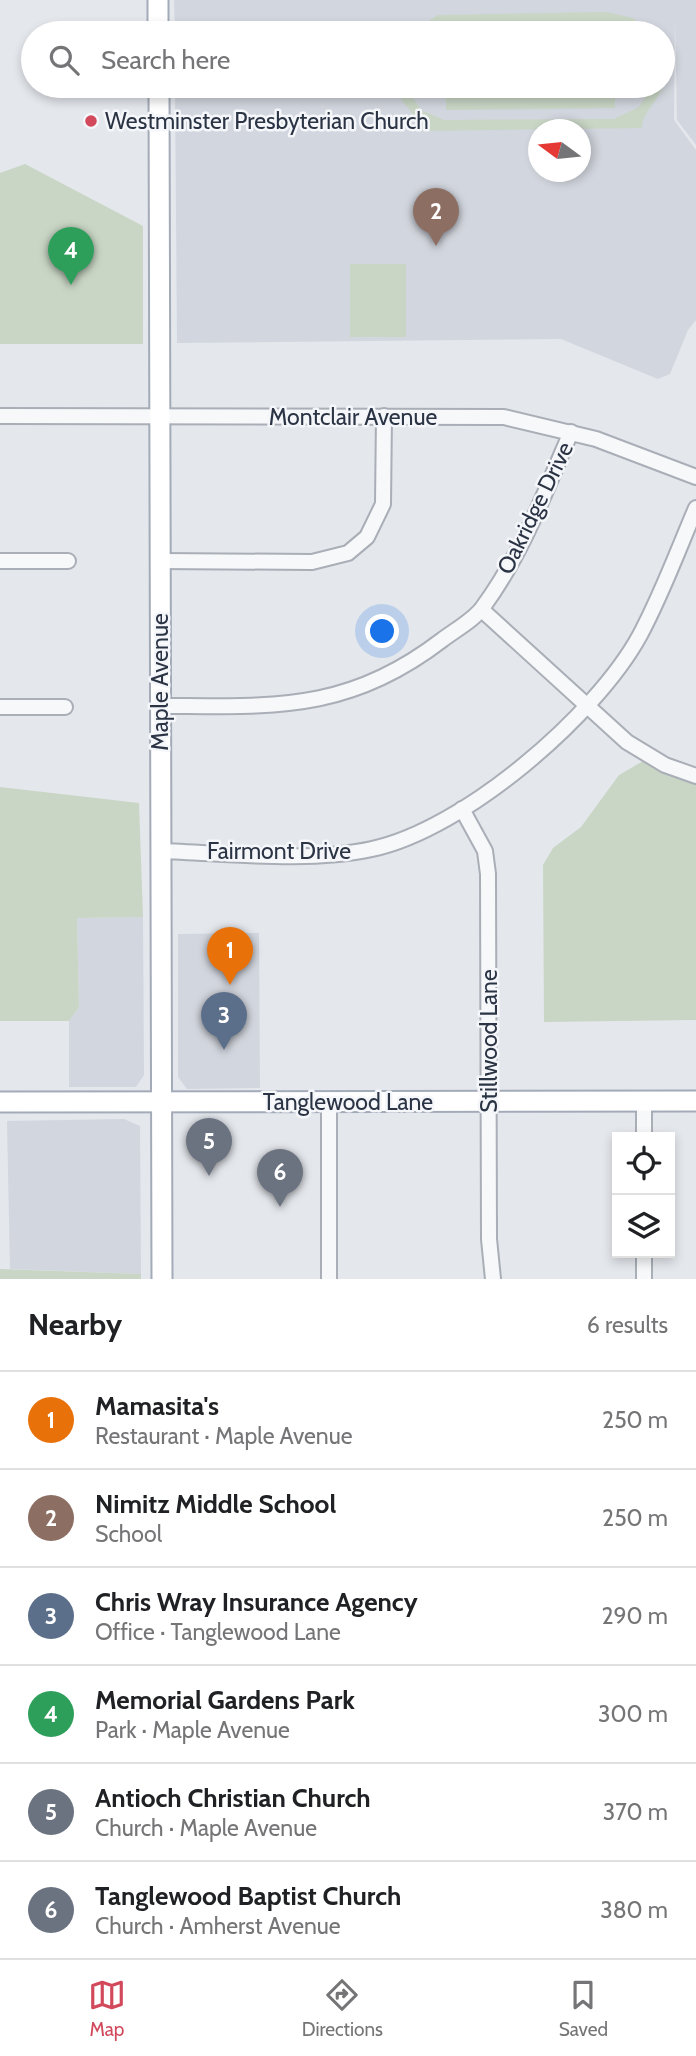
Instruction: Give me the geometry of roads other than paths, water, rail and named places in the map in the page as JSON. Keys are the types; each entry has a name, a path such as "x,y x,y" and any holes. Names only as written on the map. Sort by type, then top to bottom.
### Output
{"main road":[{"path":"158,0 158,21"},
{"name":"Maple Avenue","path":"159,98 162,1279"},
{"name":"Tanglewood Lane","path":"0,1102 696,1101"}],"street":[{"name":"Montclair Avenue","path":"0,416 504,417 571,432 696,477"},
{"path":"160,561 312,562 348,553 367,537 383,504 384,416"},
{"name":"Oakridge Drive","path":"160,706 284,706 327,698 407,665 482,610 518,552 571,432"},
{"name":"Fairmont Drive","path":"160,851 306,855 354,852 406,840 463,809 534,756 587,705 640,635 696,508"},
{"path":"0,561 68,561"},
{"path":"482,610 642,752 696,776"},
{"path":"0,707 65,708"},
{"name":"Stillwood Lane","path":"463,809 476,829 485,851 488,874 489,1239 493,1279"},
{"path":"644,1101 644,1132"},
{"path":"329,1102 329,1279"},
{"path":"644,1258 644,1279"}],"place":[{"name":"Westminster Presbyterian Church","path":"91,121"},
{"name":"Nimitz Middle School","path":"436,246"},
{"name":"Memorial Gardens Park","path":"71,285"},
{"name":"Mamasita's","path":"230,985"},
{"name":"Chris Wray Insurance Agency","path":"224,1050"},
{"name":"Antioch Christian Church","path":"209,1176"},
{"name":"Tanglewood Baptist Church","path":"280,1207"}]}
